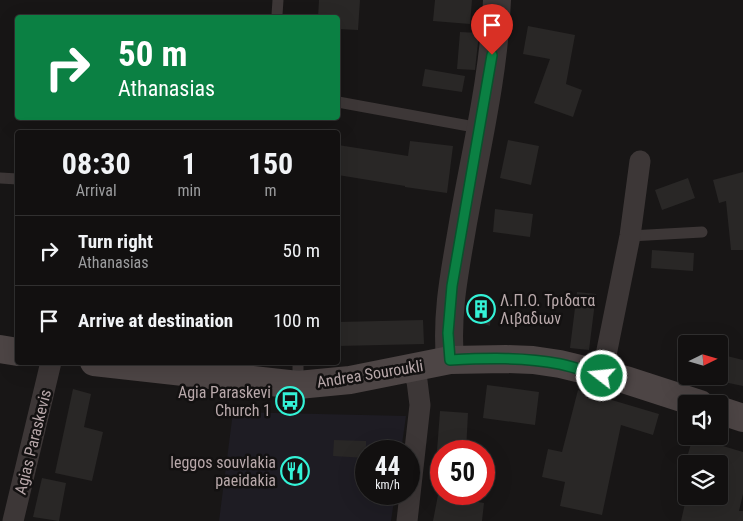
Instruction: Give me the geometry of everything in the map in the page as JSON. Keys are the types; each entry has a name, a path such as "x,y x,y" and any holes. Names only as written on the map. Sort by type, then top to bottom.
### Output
{"main road":[{"path":"0,349 15,352"},
{"name":"Andrea Souroukli","path":"144,365 193,368 277,384 298,374 350,380 450,360 533,360 560,364 602,376 626,380 678,397"},
{"path":"728,413 743,418"}],"street":[{"path":"450,360 448,333 452,286 490,67 497,0"},
{"path":"602,376 630,236 640,161"},
{"name":"Agias Paraskevis","path":"13,521 50,365"},
{"path":"407,521 420,404 417,381 410,368"}],"lane":[{"path":"277,15 278,0"},
{"path":"340,102 480,128"},
{"path":"0,178 15,179"},
{"path":"630,236 702,232"}],"shaded area":[{"path":"233,412 406,416 403,440 355,440 355,505 393,505 391,521 219,521"}],"building":[{"path":"319,0 360,0 358,30 340,29 340,15 318,15"},
{"path":"435,0 472,0 470,24 433,21"},
{"path":"528,26 575,35 566,84 582,90 573,117 534,103 550,59 523,54"},
{"path":"460,32 479,33 475,70 457,69"},
{"path":"425,69 465,76 462,92 422,86"},
{"path":"508,140 539,146 531,185 500,178"},
{"path":"410,141 453,146 447,193 340,175 340,145 408,156"},
{"path":"743,172 743,250 731,250 726,201 719,203 713,180"},
{"path":"688,178 695,198 662,210 655,190"},
{"path":"495,209 533,214 530,237 493,232"},
{"path":"652,250 694,253 693,271 651,268"},
{"path":"577,292 596,294 589,350 570,348"},
{"name":"Λ.Π.Ο. Τριδατα Λιβαδιων","path":"471,297 492,299 490,326 471,319"},
{"path":"423,320 424,344 340,346 340,322"},
{"path":"728,356 743,360 743,386 728,383"},
{"path":"487,385 539,392 535,425 483,418"},
{"path":"73,389 91,394 84,427 103,432 92,481 55,473"},
{"path":"578,390 659,414 653,435 621,425 602,515 560,506 565,482 542,477 548,449 562,452"},
{"path":"440,411 468,413 467,440 438,440"},
{"path":"334,440 355,441 355,457 333,456"},
{"path":"691,445 720,445 743,452 743,494 739,511 743,511 743,521 681,521 685,505 728,505 728,455 688,455"},
{"path":"42,478 66,483 59,521 33,517"},
{"path":"436,505 484,505 482,521 433,521"}],"place":[{"name":"Λ.Π.Ο. Τριδατα Λιβαδιων","path":"481,309"},
{"name":"Agia Paraskevi Church 1","path":"290,401"},
{"name":"leggos souvlakia paeidakia","path":"295,471"}],"route":[{"path":"492,55 452,286 448,333 450,360 533,360 560,364 602,376"}]}
